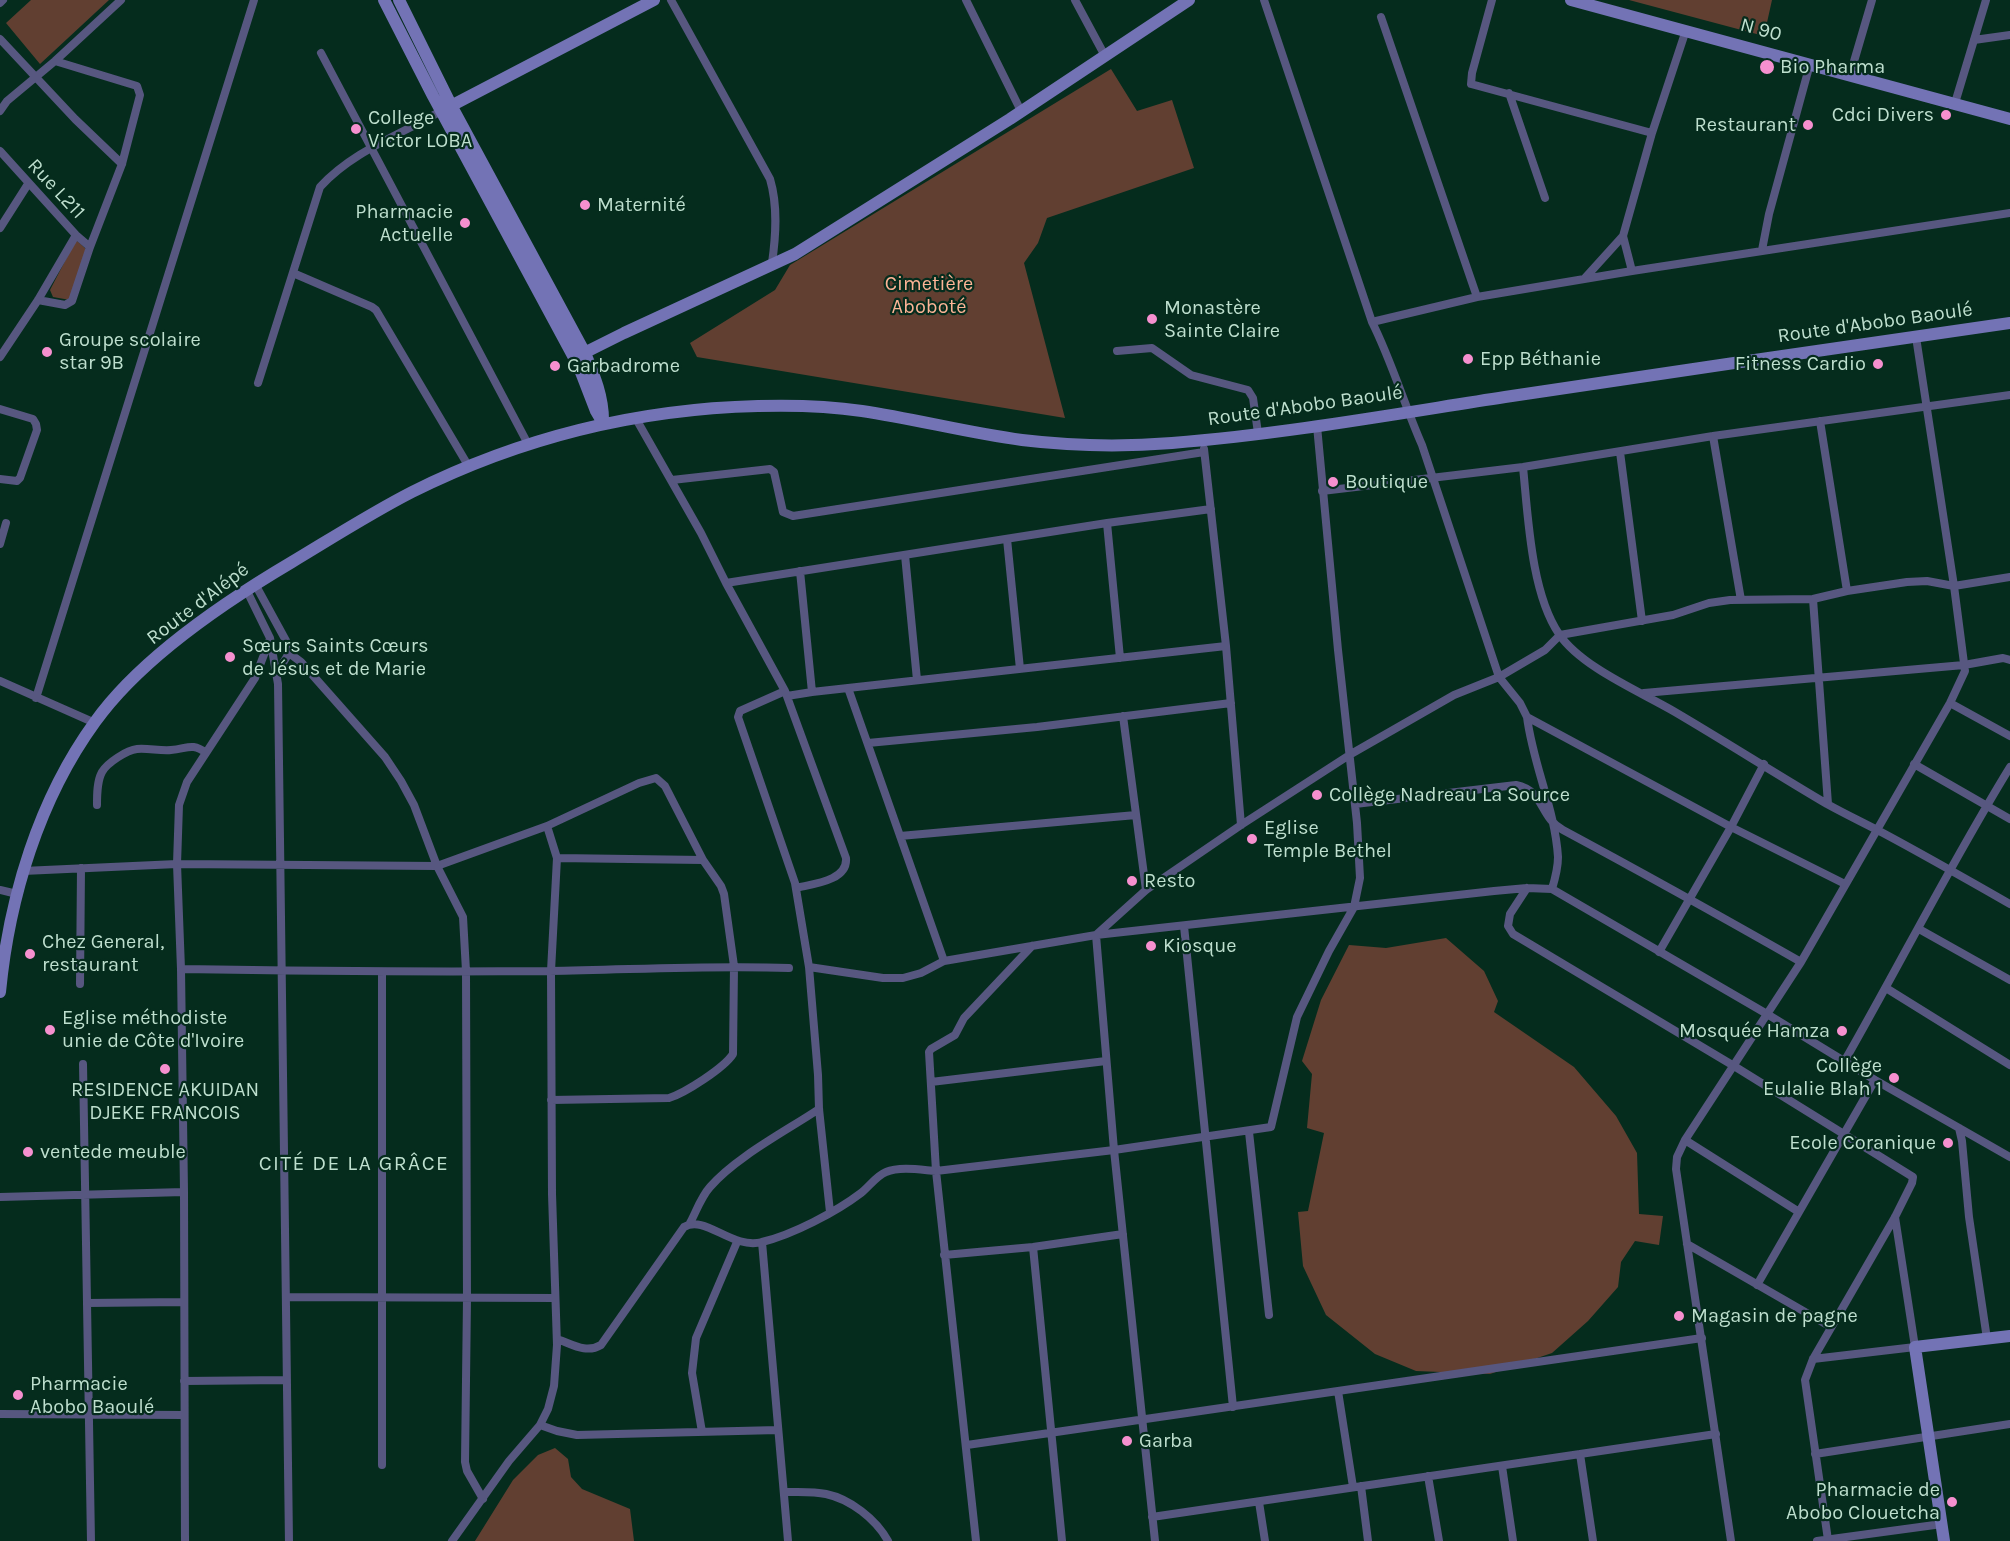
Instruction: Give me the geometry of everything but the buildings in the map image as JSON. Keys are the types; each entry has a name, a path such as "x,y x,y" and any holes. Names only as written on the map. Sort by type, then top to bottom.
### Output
{"main road":[{"path":"384,0 446,108 579,356 597,383 603,406 603,423"},
{"path":"399,0 446,108"},
{"path":"446,108 654,0"},
{"path":"579,356 795,254 1021,111 1189,0"},
{"name":"N 90","path":"1571,0 2010,118"},
{"name":"Route d'Abobo Baoulé","path":"603,423 635,417 747,406 818,406 859,411 1018,440 1118,446 1204,446 1258,433 2010,323"},
{"name":"Route d'Alépé","path":"0,992 4,950 22,871 49,806 68,767 94,723 115,698 147,667 203,621 251,586 415,491 528,444 603,423"},
{"path":"1944,1541 1915,1347 2010,1336"}],"street":[{"path":"0,111 7,100 55,61 121,0"},
{"path":"36,698 254,0"},
{"path":"671,0 770,179 776,225 772,263"},
{"path":"966,0 1021,111"},
{"path":"1075,0 1104,56"},
{"path":"1264,0 1372,322 1388,354 1407,412 1422,445 1499,677 1520,703 1527,717 1530,744 1553,825 1558,858 1552,889"},
{"path":"1492,0 1471,84 1652,133"},
{"path":"1850,75 1872,0"},
{"path":"1955,103 1986,0"},
{"path":"1381,18 1477,297"},
{"path":"1584,279 1623,236 1652,133 1686,30"},
{"path":"1974,40 2010,35"},
{"path":"0,39 35,78 122,164"},
{"path":"321,53 528,444"},
{"path":"38,300 65,305 72,301 122,164 140,90 137,86 55,61"},
{"path":"1762,250 1769,214 1810,63"},
{"path":"1509,93 1545,198"},
{"path":"258,383 320,187 327,179 371,147 446,108"},
{"name":"Rue L211","path":"0,151 28,184 90,247"},
{"path":"0,228 28,184"},
{"path":"1372,322 1477,297 1762,250 2010,213"},
{"path":"0,357 38,300 76,235"},
{"path":"1623,236 1632,271"},
{"path":"293,273 376,310 469,467"},
{"path":"1731,1541 1676,1168 1677,1157 1685,1140 1801,962 1950,703 1964,673 1954,586 1916,337"},
{"path":"1117,351 1152,348 1191,375 1248,390 1253,398 1258,433"},
{"path":"1322,491 1523,467 1713,436 2010,395"},
{"path":"0,408 33,419 37,430 20,478 17,481 0,479"},
{"path":"635,417 672,480 786,694 815,771 846,864 837,876 796,888"},
{"path":"1820,421 1846,591"},
{"path":"690,1223 701,1224 737,1242 748,1244 762,1242 830,1212 862,1192 884,1173 892,1170 936,1171 1114,1150 1249,1132 1268,1128 1273,1124 1297,1017 1329,951 1354,907 1360,878 1361,858 1338,650 1317,426"},
{"path":"1713,436 1741,600"},
{"path":"672,480 770,469 774,472 783,512 787,516 793,516 1204,446 1226,646 1241,825"},
{"path":"1620,452 1642,621"},
{"path":"1523,467 1531,545 1548,612 1560,635 1581,656 1604,672 1644,693 1828,804 2010,904"},
{"path":"726,583 1007,538 1211,509"},
{"path":"0,544 6,523"},
{"path":"1107,523 1120,658"},
{"path":"1007,538 1020,669"},
{"path":"905,555 917,680"},
{"path":"800,571 812,692"},
{"path":"1096,935 1146,890 1241,825 1351,754 1454,695 1499,677 1545,650 1560,635 1673,615 1709,603 1813,599 1846,591 1927,581 1954,586 2010,577"},
{"path":"251,586 290,648 277,673"},
{"path":"251,586 270,638 277,673 290,1541"},
{"path":"1813,599 1828,804"},
{"path":"185,1541 181,969 177,864 179,806 182,793 255,678 270,638 278,629"},
{"path":"830,1212 819,1109 809,966 796,888 738,717 740,711 786,694 1226,646"},
{"path":"289,653 301,662 385,757 401,781 414,805 437,866 463,917 466,971 465,1462 467,1471 483,1498"},
{"path":"1644,693 1964,665 2003,658 2010,660"},
{"path":"0,681 94,723"},
{"path":"848,688 944,961"},
{"path":"868,743 1231,703"},
{"path":"1950,703 2010,736"},
{"path":"1123,716 1146,890"},
{"path":"1527,717 1731,827 1845,884"},
{"path":"97,805 97,789 102,770 123,754 137,749 171,750 192,746 206,753"},
{"path":"1659,952 1731,827 1764,764"},
{"path":"1914,764 2010,819"},
{"path":"1844,1062 1919,929 1949,869 2010,767"},
{"path":"22,871 177,864 437,866 547,826 639,783 656,778 665,786 675,803 703,860 724,894 734,966 734,1050 731,1059 725,1064 678,1095 669,1098 551,1100"},
{"path":"1355,804 1516,785 1527,787 1534,792 1553,825 1690,898 1801,962"},
{"path":"900,836 1136,815"},
{"path":"452,1541 509,1461 540,1425 548,1409 554,1386 557,1339 551,1100 551,971 557,858 547,826"},
{"path":"557,858 703,860"},
{"path":"80,984 81,868"},
{"path":"809,966 883,978 903,978 921,973 944,961 1096,935 1527,888 1552,889 1767,1014 1875,1080 2008,1153"},
{"path":"1527,888 1510,914 1508,926 1513,934 1734,1065 1912,1177 1912,1183 1895,1217 1813,1359 1805,1380 1828,1540"},
{"path":"0,890 17,894"},
{"path":"1184,926 1233,1407"},
{"path":"1919,929 2010,980"},
{"path":"1096,935 1114,1150 1155,1541"},
{"path":"976,1541 944,1255 929,1052 931,1048 955,1035 964,1018 1032,946"},
{"path":"181,969 382,972 551,971 734,966 789,968"},
{"path":"382,972 382,1465"},
{"path":"1886,988 2010,1065"},
{"path":"931,1082 1106,1061"},
{"path":"83,1064 91,1541"},
{"path":"1757,1286 1875,1080"},
{"path":"557,1339 587,1350 601,1345 684,1227 690,1223 708,1189 751,1154 819,1109"},
{"path":"1959,1128 1987,1339"},
{"path":"1249,1132 1269,1315"},
{"path":"1685,1140 1799,1212"},
{"path":"0,1197 183,1192"},
{"path":"1813,1359 1915,1347 1895,1217"},
{"path":"944,1255 1033,1247 1124,1234"},
{"path":"702,1432 692,1373 696,1338 737,1242"},
{"path":"762,1242 788,1541"},
{"path":"1687,1244 1831,1327"},
{"path":"1033,1247 1062,1541"},
{"path":"287,1297 555,1298"},
{"path":"87,1303 184,1302"},
{"path":"967,1445 1702,1338"},
{"path":"184,1382 288,1380"},
{"path":"1338,1391 1368,1541"},
{"path":"0,1413 183,1415"},
{"path":"1815,1454 2010,1424"},
{"path":"540,1425 578,1435 778,1430"},
{"path":"1152,1517 1716,1434"},
{"path":"1581,1454 1593,1541"},
{"path":"1502,1466 1512,1541"},
{"path":"1428,1476 1439,1541"},
{"path":"784,1492 824,1493 843,1499 870,1519 888,1541"},
{"path":"1259,1502 1264,1541"},
{"path":"1816,1541 1942,1524"}],"green space":[{"path":"31,0 109,0 40,64 6,23"},
{"path":"1629,0 1772,0 1764,36"},
{"name":"Cimetière Aboboté","path":"1111,69 1137,111 1172,100 1194,168 1047,218 1038,243 1024,263 1065,418 697,357 690,343 775,290 790,265"},
{"path":"76,240 86,249 70,300 53,297 50,290"},
{"path":"1446,938 1484,971 1498,1001 1494,1012 1574,1067 1616,1116 1637,1153 1639,1214 1663,1216 1659,1245 1635,1241 1621,1262 1618,1287 1588,1321 1552,1353 1490,1374 1416,1371 1375,1354 1326,1315 1303,1266 1298,1212 1308,1211 1324,1133 1307,1128 1312,1074 1302,1061 1321,1000 1349,945 1386,948"},
{"path":"555,1448 568,1459 571,1477 582,1489 630,1509 634,1541 475,1541 513,1480 538,1455"}],"place":[{"name":"Bio Pharma","path":"1767,67"},
{"name":"Cdci Divers","path":"1946,115"},
{"name":"Restaurant","path":"1808,125"},
{"name":"College Victor LOBA","path":"356,129"},
{"name":"Maternité","path":"585,205"},
{"name":"Pharmacie Actuelle","path":"465,223"},
{"name":"Monastère Sainte Claire","path":"1152,319"},
{"name":"Groupe scolaire star 9B","path":"47,352"},
{"name":"Epp Béthanie","path":"1468,359"},
{"name":"Fitness Cardio","path":"1878,364"},
{"name":"Garbadrome","path":"555,366"},
{"name":"Boutique","path":"1333,482"},
{"name":"Sœurs Saints Cœurs de Jésus et de Marie","path":"230,657"},
{"name":"Collège Nadreau La Source","path":"1317,795"},
{"name":"Eglise Temple Bethel","path":"1252,839"},
{"name":"Resto","path":"1132,881"},
{"name":"Kiosque","path":"1151,946"},
{"name":"Chez General, restaurant","path":"30,954"},
{"name":"Eglise méthodiste unie de Côte d'Ivoire","path":"50,1030"},
{"name":"Mosquée Hamza","path":"1842,1031"},
{"name":"RESIDENCE AKUIDAN DJEKE FRANCOIS","path":"165,1069"},
{"name":"Collège Eulalie Blah 1","path":"1894,1078"},
{"name":"Ecole Coranique","path":"1948,1143"},
{"name":"ventede meuble","path":"28,1152"},
{"name":"Magasin de pagne","path":"1679,1316"},
{"name":"Pharmacie Abobo Baoulé","path":"18,1395"},
{"name":"Garba","path":"1127,1441"},
{"name":"Pharmacie de Abobo Clouetcha","path":"1952,1502"}],"district":[{"name":"CITÉ DE LA GRÂCE","path":"354,1164"}]}
